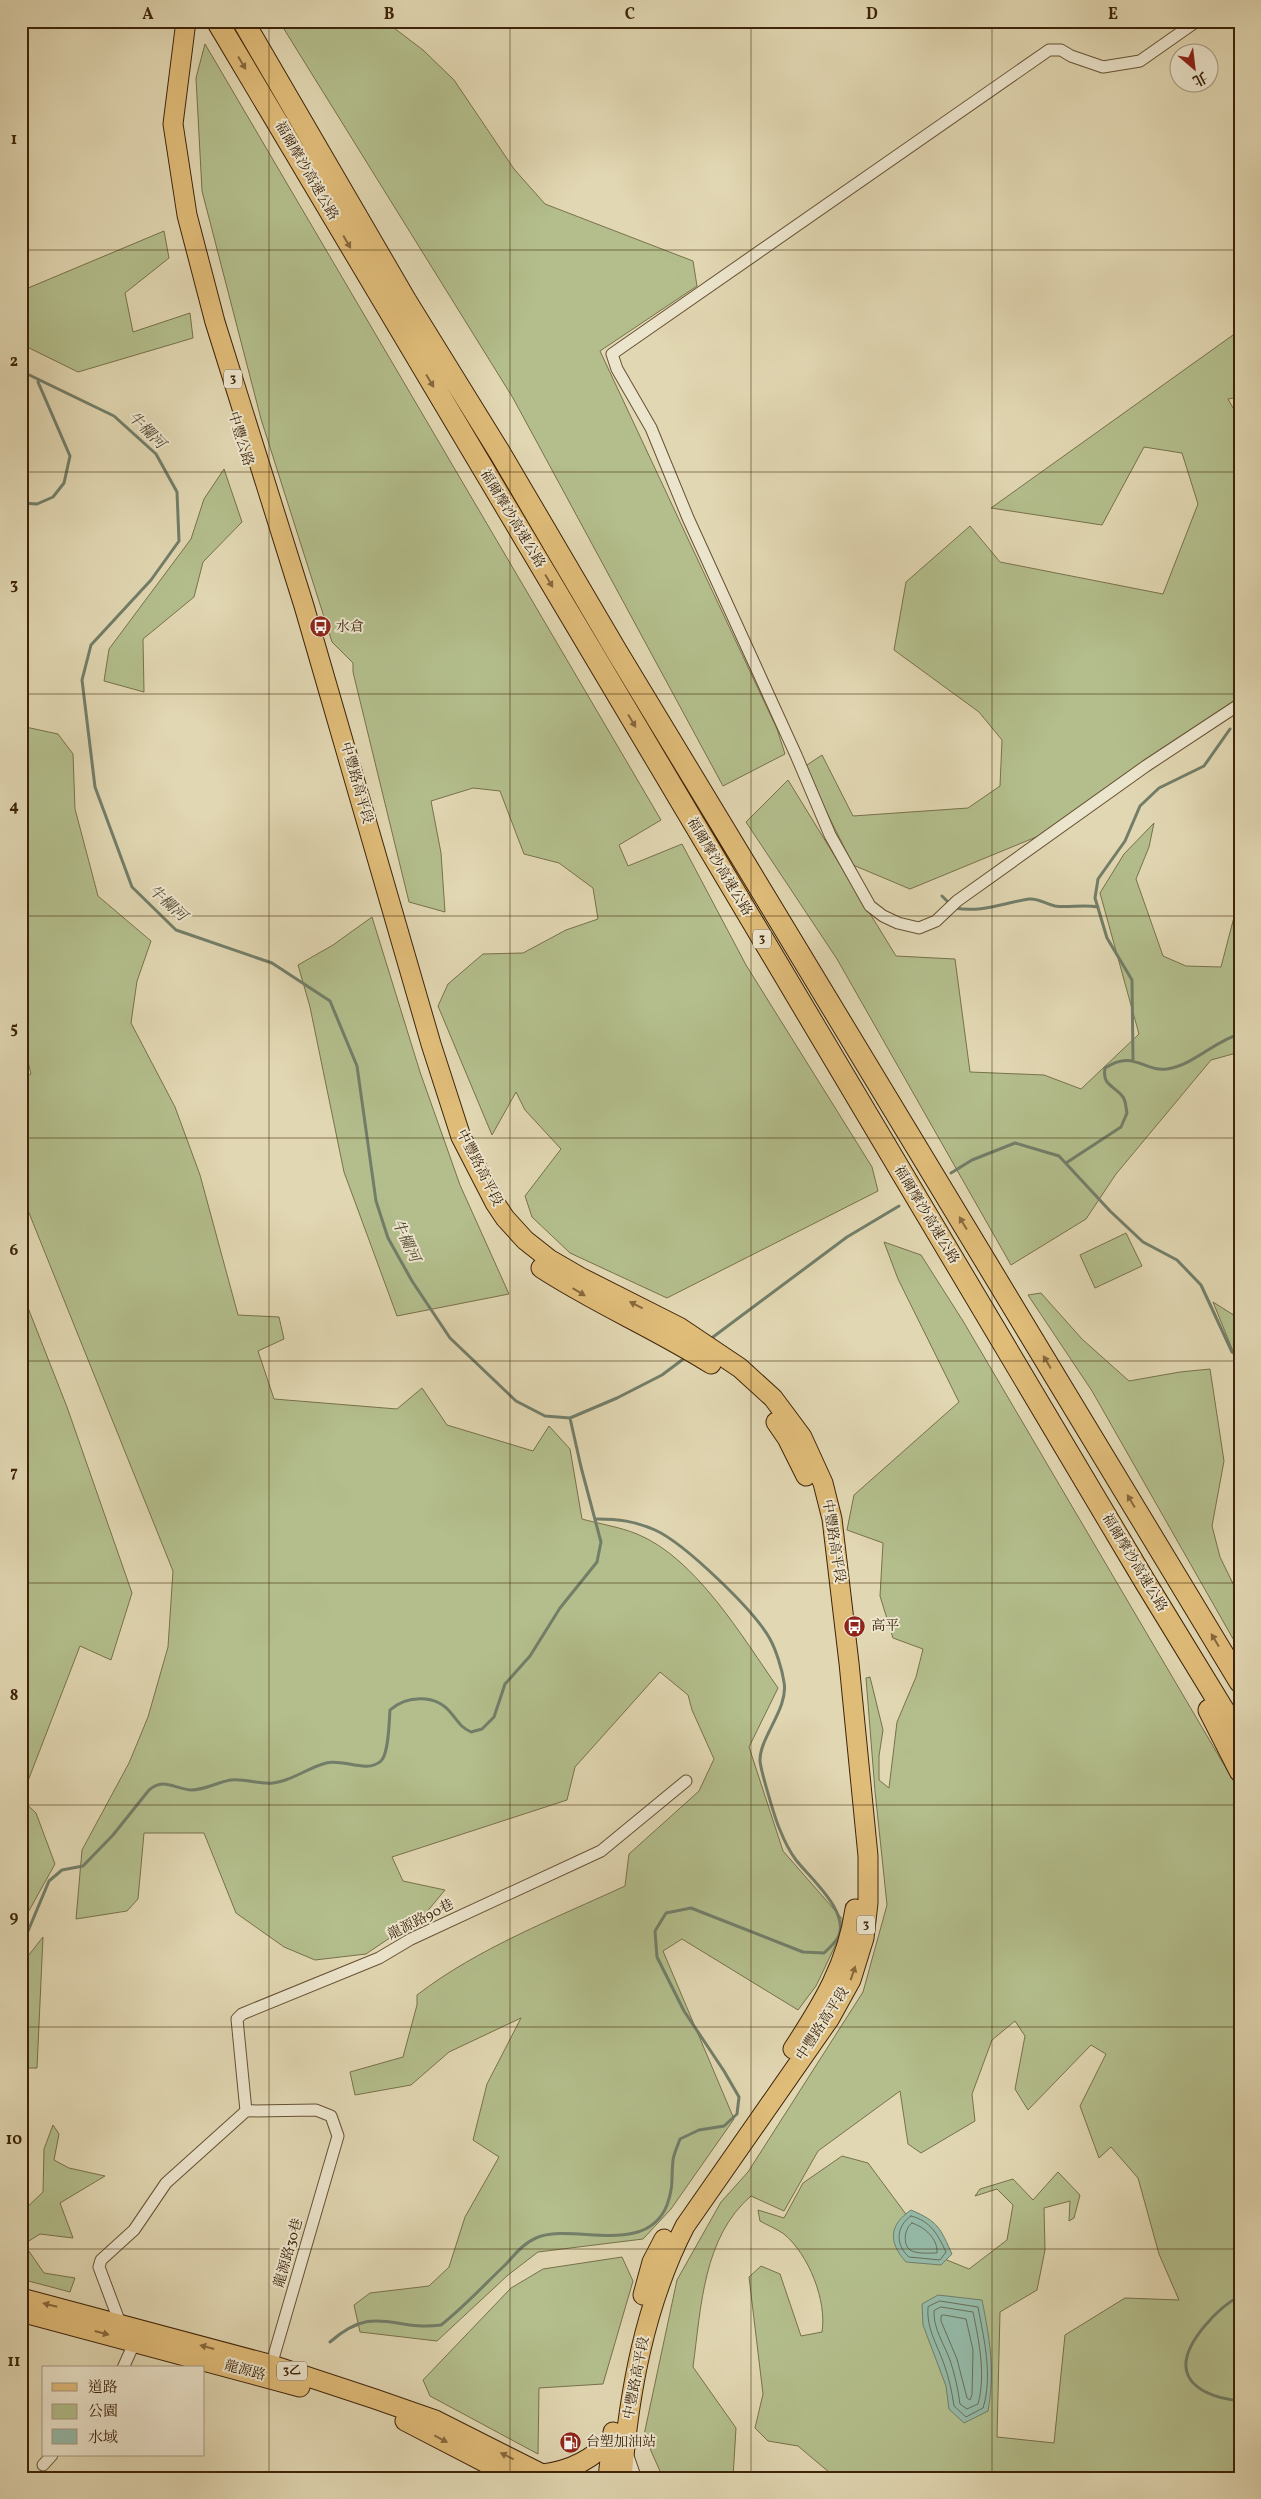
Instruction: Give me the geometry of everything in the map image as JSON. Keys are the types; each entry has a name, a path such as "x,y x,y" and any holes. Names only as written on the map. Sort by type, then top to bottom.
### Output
{"highway":[{"name":"福爾摩沙高速公路","path":"217,21 296,133 617,652 1240,1682"},
{"name":"福爾摩沙高速公路","path":"244,21 296,133 1144,1580 1240,1736"},
{"path":"1144,1580 1240,1771"}],"main road":[{"name":"中豐公路","path":"174,21 177,41 173,124 187,215 215,322 336,732"},
{"name":"中豐公路","path":"177,41 186,21"},
{"name":"中豐路高平段","path":"336,732 379,883 461,1137 491,1206 525,1240 549,1259 676,1334 737,1373 787,1438 818,1506 830,1580 835,1656 853,1823 858,1895 851,1937 837,1975 785,2071 673,2221 652,2262 621,2388 618,2444 622,2478"},
{"name":"3乙","path":"21,2298 120,2323 138,2335"},
{"name":"3乙","path":"21,2312 138,2335 270,2371 435,2420 547,2476"},
{"name":"龍源路","path":"270,2371 384,2413 429,2432 515,2478"},
{"name":"中豐路高平段","path":"608,2478 618,2444"},
{"path":"547,2476 571,2468 601,2450 618,2444"}],"street":[{"path":"1197,21 1140,62 1103,67 1071,56 1061,50 1049,50 612,354 617,369 651,428 688,518 796,755 830,835 870,906 883,916 898,924 919,928 936,922 957,901 1057,832 1146,766 1240,704"},
{"name":"龍源路90巷","path":"246,2111 237,2019 242,2014 380,1958 412,1939 601,1851 686,1781"},
{"name":"龍源路30巷","path":"246,2111 316,2110 331,2116 338,2136 270,2371"},
{"path":"120,2323 99,2267 101,2260 134,2230 166,2183 246,2111"},
{"path":"124,2366 138,2335"},
{"path":"618,2444 634,2478"},
{"path":"43,2465 51,2456"}],"green space":[{"path":"279,21 393,21 394,28 423,50 454,80 514,169 545,204 693,261 697,286 600,351 777,729 785,754 723,786 513,398"},
{"path":"205,44 661,820 619,845 628,866 682,844 746,965 872,1167 878,1191 667,1298 570,1253 532,1217 525,1196 561,1149 525,1110 516,1092 492,1135 438,1006 448,984 483,954 523,953 566,930 598,919 593,888 559,863 524,854 500,791 473,788 431,801 441,853 445,912 409,902 353,672 353,663 332,642 261,419 202,191 196,78"},
{"path":"164,231 169,258 125,293 133,332 190,313 193,338 78,372 21,344 21,291"},
{"path":"1240,330 1240,397 1228,399 1240,420 1240,702 1058,828 910,889 853,865 804,767 822,755 853,816 968,808 1000,786 1002,740 979,712 894,650 906,582 970,526 1000,562 1163,594 1198,504 1182,453 1144,447 1102,525 991,508"},
{"path":"224,469 242,522 203,562 194,597 143,639 144,692 104,681 109,649 191,539 204,499"},
{"path":"21,726 58,734 73,754 75,809 98,896 151,941 137,981 131,1023 175,1107 200,1175 238,1315 279,1317 284,1339 258,1351 274,1399 397,1409 422,1388 447,1425 533,1451 549,1426 570,1449 582,1519 637,1534 659,1545 679,1561 698,1580 734,1624 778,1688 749,1747 783,1851 846,1923 816,1986 798,2010 682,1939 663,1951 734,2119 671,2209 643,2239 538,2252 508,2275 437,2341 360,2332 354,2305 370,2293 429,2286 449,2267 465,2217 499,2157 473,2140 487,2084 521,2018 449,2052 411,2085 355,2095 350,2072 403,2057 417,2005 417,1995 441,1978 491,1948 625,1886 629,1854 699,1791 714,1759 692,1710 688,1695 660,1672 575,1767 567,1800 392,1857 403,1881 445,1890 425,1914 366,1954 315,1960 284,1947 236,1913 204,1833 144,1833 138,1899 127,1911 76,1919 82,1850 129,1763 148,1717 168,1647 173,1571 21,1193 21,1079 31,1074 21,1033"},
{"path":"788,780 896,956 955,959 970,1072 1044,1075 1081,1089 1139,1034 1100,893 1124,854 1154,823 1149,847 1136,879 1163,956 1186,966 1221,967 1240,894 1240,1052 1211,1060 1116,1174 1086,1219 1011,1265 837,959 746,822"},
{"path":"372,917 420,1072 460,1185 509,1294 397,1316 344,1172 310,1007 298,965 333,945"},
{"path":"1126,1233 1142,1266 1095,1288 1080,1255"},
{"path":"884,1242 921,1255 963,1321 1240,1792 1240,2478 836,2478 798,2446 768,2441 755,2428 763,2394 749,2277 761,2266 780,2274 801,2336 822,2332 823,2320 819,2293 801,2254 784,2234 760,2221 758,2210 784,2218 803,2183 842,2156 868,2163 937,2256 969,2269 1007,2240 1013,2205 997,2189 975,2196 980,2189 1013,2179 1033,2200 1058,2172 1080,2195 1074,2218 1069,2221 1070,2201 1044,2208 1045,2250 1037,2290 1000,2312 997,2437 1054,2443 1065,2335 1125,2298 1179,2300 1159,2254 1138,2178 1111,2147 1099,2158 1080,2106 1106,2054 1091,2045 1028,2110 1015,2089 1025,2036 1015,2021 992,2040 972,2094 975,2121 921,2153 908,2144 900,2091 818,2151 784,2211 751,2196 735,2213 723,2232 707,2275 693,2367 736,2428 733,2478 663,2478 644,2435 677,2280 721,2202 748,2172 863,1992 887,1905 866,1678 870,1677 883,1730 879,1756 879,1780 889,1788 897,1722 916,1677 923,1649 893,1638 880,1596 883,1543 847,1530 854,1495 959,1402 898,1279"},
{"path":"21,1290 67,1407 132,1593 111,1660 80,1646 21,1799"},
{"path":"1041,1293 1082,1339 1129,1381 1210,1369 1224,1461 1212,1526 1220,1557 1240,1598 1240,1651 1092,1391 1028,1295"},
{"path":"1213,1302 1240,1319 1240,1362 1235,1356"},
{"path":"21,1799 36,1813 55,1864 21,1925"},
{"path":"43,1937 37,2068 21,2068 21,1965"},
{"path":"53,2125 59,2134 54,2160 69,2168 105,2176 60,2203 73,2238 40,2234 24,2244 44,2273 75,2278 70,2292 21,2279 21,2213 43,2192 44,2149"},
{"path":"622,2257 633,2281 603,2384 539,2388 538,2454 430,2396 423,2380 511,2288 543,2269"}],"water":[{"path":"911,2210 928,2218 941,2232 952,2254 941,2265 906,2262 896,2248 894,2241 895,2228 898,2222"},
{"path":"938,2295 982,2300 991,2356 988,2411 964,2423 949,2409 946,2386 923,2325 922,2304"}],"waterway":[{"name":"牛欄河","path":"21,371 114,416 156,454 177,492 179,541 151,580 91,645 82,680 95,787 132,887 176,930 272,963 330,1001 357,1066 376,1201 388,1238 412,1281 450,1338 516,1401 545,1416 570,1418 617,1398 662,1375 686,1357"},
{"path":"21,503 37,504 53,497 64,483 70,456 38,382"},
{"path":"1133,1059 1132,980 1107,938 1095,898 1098,879 1125,841 1140,806 1159,788 1204,766 1230,729"},
{"path":"942,896 950,904"},
{"path":"955,908 983,908 1029,899 1039,900 1055,906 1098,907"},
{"path":"1066,1163 1121,1127 1127,1113 1123,1097 1105,1078 1105,1068 1124,1061 1131,1061 1159,1069 1177,1067 1221,1042 1240,1034"},
{"path":"951,1173 972,1160 1015,1143 1059,1156 1110,1211 1143,1242 1177,1260 1201,1285 1232,1352 1240,1357"},
{"path":"709,1340 847,1237 899,1206"},
{"path":"21,1940 28,1931 49,1881 62,1870 83,1866 113,1835 154,1786 164,1784 191,1790 202,1789 231,1780 273,1783 287,1780 326,1763 339,1762 362,1766 375,1765 381,1761 386,1751 390,1710 405,1701 413,1699 438,1702 467,1730 471,1732 482,1729 494,1717 505,1684 530,1656 560,1608 597,1562 601,1542 570,1418"},
{"path":"330,2342 346,2330 360,2323 373,2321 425,2326 441,2325 523,2247 536,2238 551,2234 626,2235 643,2230 657,2221 669,2198 673,2160 680,2139 699,2130 724,2126 737,2114 739,2097 684,2011 657,1957 655,1931 666,1913 691,1908 803,1952 824,1953 837,1939 840,1929 839,1918 827,1896 796,1860 785,1842 775,1816 760,1761 764,1743 782,1702 784,1692 784,1682 780,1666 770,1639 734,1595 683,1548 668,1537 648,1527 633,1523 597,1519"},
{"path":"1240,2296 1214,2316 1197,2336 1187,2357 1186,2367 1192,2382 1199,2388 1215,2396 1240,2401"}],"place":[{"name":"水倉","path":"320,627"},
{"name":"高平","path":"855,1626"},
{"name":"台塑加油站","path":"570,2442"}]}
